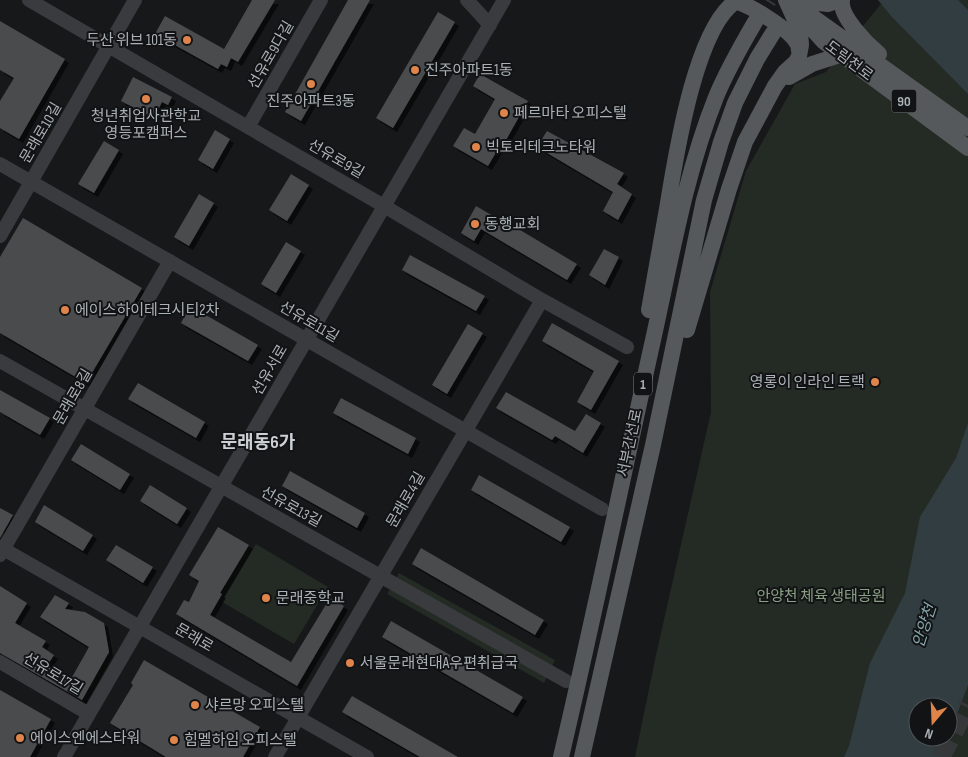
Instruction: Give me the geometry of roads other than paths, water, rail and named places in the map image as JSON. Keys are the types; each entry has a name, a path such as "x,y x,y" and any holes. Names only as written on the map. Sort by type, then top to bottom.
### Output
{"main road":[{"path":"774,86 849,43 845,15 838,0 822,4 787,0 801,38 799,56"},
{"name":"도림천로","path":"787,0 968,128"},
{"path":"732,2 748,5 791,36 798,46 799,56"},
{"name":"1","path":"630,440 647,320 687,102 706,45 732,2"},
{"name":"서부간선로","path":"561,757 590,634 630,440 684,203 701,138 717,96 736,55 755,22"},
{"name":"서부간선로","path":"582,757 653,445 704,200 721,142 736,103 757,59 773,33"},
{"name":"도림천로","path":"849,43 968,148"},
{"name":"1","path":"653,445 738,161 754,123 774,86 796,62 799,56"}],"street":[{"name":"선유로9길","path":"29,0 542,300 627,347"},
{"name":"문래로10길","path":"0,236 135,0"},
{"name":"선유로9다길","path":"248,127 322,0"},
{"path":"468,0 490,25"},
{"name":"선유서로","path":"64,757 504,0"},
{"name":"선유로11길","path":"0,164 602,509"},
{"name":"문래로8길","path":"1,550 86,409 170,262"},
{"name":"문래로4길","path":"275,757 542,300"},
{"name":"선유로13길","path":"0,361 566,681"},
{"name":"문래로","path":"1,550 140,626 367,757"},
{"name":"선유로17길","path":"0,662 89,714"}],"water":[{"path":"878,0 958,0 968,10 968,94 892,17"},
{"name":"안양천","path":"968,423 968,685 958,712 958,697 908,697 908,747 945,747 941,757 844,757 849,746 870,663 905,593 920,517 956,458"}],"tunnel":[{"path":"755,22 769,0"},
{"path":"941,757 968,705"}],"place":[{"name":"두산 위브 101동","path":"187,40"},
{"name":"진주아파트1동","path":"415,70"},
{"name":"진주아파트3동","path":"311,84"},
{"name":"청년취업사관학교 영등포캠퍼스","path":"146,99"},
{"name":"페르마타 오피스텔","path":"504,113"},
{"name":"빅토리테크노타워","path":"476,147"},
{"name":"동행교회","path":"475,224"},
{"name":"에이스하이테크시티2차","path":"65,310"},
{"name":"영롱이 인라인 트랙","path":"875,382"},
{"name":"문래중학교","path":"266,598"},
{"name":"서울문래현대A우편취급국","path":"350,663"},
{"name":"샤르망 오피스텔","path":"195,705"},
{"name":"에이스엔에스타워","path":"20,738"},
{"name":"힘멜하임 오피스텔","path":"174,740"}],"district":[{"name":"문래동6가","path":"258,442"}],"park label":[{"name":"안양천 체육 생태공원","path":"821,596"}]}
